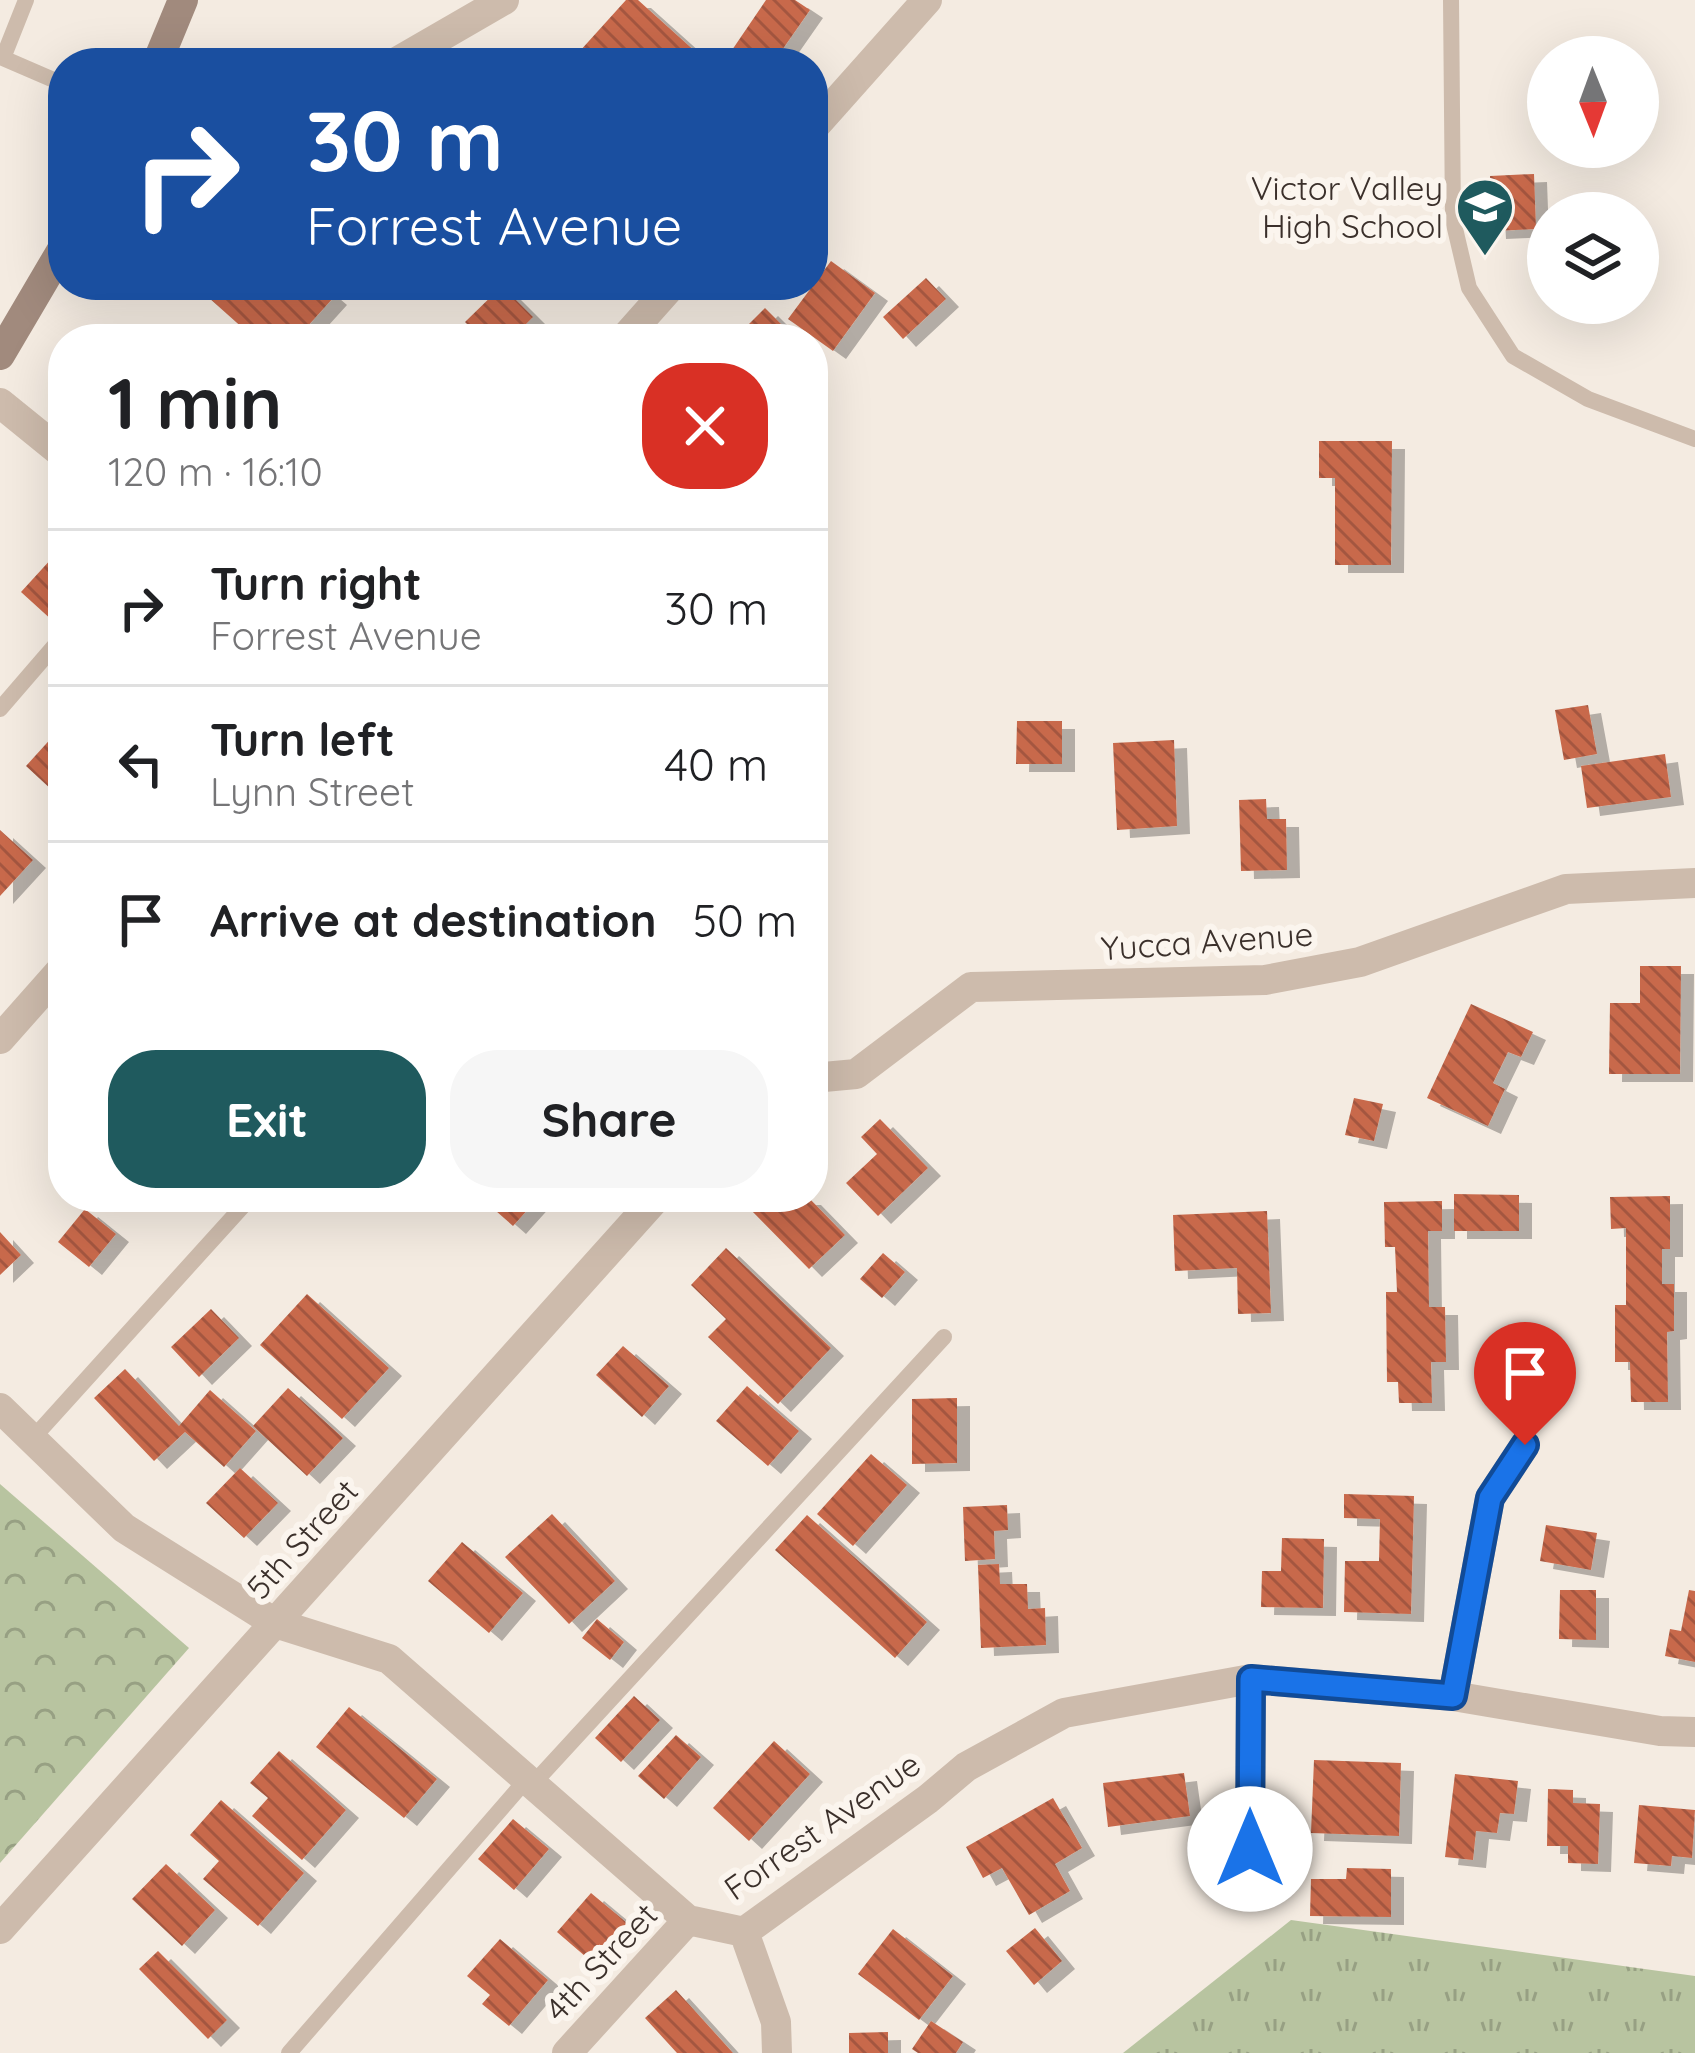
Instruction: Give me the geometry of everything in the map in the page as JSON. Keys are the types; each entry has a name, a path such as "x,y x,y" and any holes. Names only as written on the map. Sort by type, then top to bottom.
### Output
{"main road":[{"path":"163,48 183,0"},
{"path":"0,355 48,273"}],"street":[{"path":"420,48 504,0"},
{"path":"828,111 927,0"},
{"path":"638,324 659,300"},
{"path":"0,404 48,442"},
{"name":"Yucca Avenue","path":"828,1077 856,1074 970,987 1199,984 1307,974 1360,962 1566,889 1695,884"},
{"path":"0,1039 48,985"},
{"name":"5th Street","path":"0,1929 644,1212"},
{"name":"Forrest Avenue","path":"0,1408 124,1528 275,1623 388,1659 688,1921 744,1932 966,1767 1064,1713 1251,1679 1453,1696 1660,1731 1695,1732"},
{"path":"1453,1696 1490,1498 1525,1445"},
{"path":"1250,1891 1251,1679"},
{"name":"4th Street","path":"567,2053 688,1921"},
{"path":"744,1932 776,2022 777,2053"}],"lane":[{"path":"26,0 3,58 48,78"},
{"path":"1451,0 1453,220 1468,288 1513,356 1588,399 1695,439"},
{"path":"0,709 48,653"},
{"path":"34,1438 237,1212"},
{"path":"289,2053 529,1782 944,1337"}],"green space":[{"path":"0,1484 189,1648 0,1863"},
{"path":"1291,1920 1695,1976 1695,2053 1123,2053"}],"building":[{"path":"626,0 638,0 691,48 583,48"},
{"path":"766,0 795,0 810,10 783,48 733,48"},
{"path":"1534,174 1535,192 1527,192 1527,229 1493,231 1490,176"},
{"path":"831,261 875,293 833,351 828,347 828,324 795,324 788,319 802,300 828,300"},
{"path":"926,278 946,299 903,339 883,317"},
{"path":"211,300 331,300 310,324 238,324"},
{"path":"488,300 516,300 533,317 526,324 465,322"},
{"path":"765,308 781,324 749,324"},
{"path":"1319,441 1392,441 1391,565 1335,565 1335,478 1319,478"},
{"path":"48,562 48,617 21,592"},
{"path":"1588,705 1597,754 1564,760 1555,710"},
{"path":"1017,721 1062,721 1062,764 1016,764"},
{"path":"1174,740 1177,826 1117,830 1113,743"},
{"path":"48,742 48,786 26,766"},
{"path":"1665,754 1671,797 1587,808 1581,766"},
{"path":"1266,799 1267,819 1286,819 1287,870 1241,871 1239,800"},
{"path":"0,830 33,860 0,896"},
{"path":"1640,966 1681,966 1680,1074 1609,1074 1610,1003 1640,1003"},
{"path":"1471,1004 1533,1032 1521,1057 1508,1052 1493,1083 1505,1089 1488,1126 1427,1098"},
{"path":"1354,1098 1383,1104 1374,1141 1345,1135"},
{"path":"880,1119 928,1168 878,1216 846,1183 877,1154 861,1137"},
{"path":"1454,1194 1519,1195 1519,1231 1454,1231"},
{"path":"1670,1196 1670,1249 1662,1249 1662,1284 1674,1284 1674,1331 1667,1332 1668,1402 1631,1402 1630,1362 1615,1362 1615,1305 1626,1305 1626,1228 1611,1229 1610,1197"},
{"path":"1442,1201 1442,1231 1428,1231 1429,1307 1445,1307 1446,1362 1431,1362 1432,1403 1399,1403 1398,1382 1387,1382 1386,1292 1397,1292 1395,1247 1385,1247 1384,1202"},
{"path":"1267,1211 1271,1313 1238,1314 1237,1268 1175,1271 1173,1215"},
{"path":"83,1212 116,1234 89,1267 58,1242"},
{"path":"497,1212 526,1212 513,1226"},
{"path":"753,1212 823,1212 845,1235 809,1269"},
{"path":"0,1232 21,1255 0,1275"},
{"path":"726,1248 831,1348 778,1404 708,1337 726,1319 691,1285"},
{"path":"883,1253 905,1272 882,1298 860,1279"},
{"path":"307,1294 389,1368 342,1419 260,1345"},
{"path":"211,1309 239,1338 199,1377 171,1347"},
{"path":"623,1346 669,1386 642,1417 596,1375"},
{"path":"125,1369 179,1426 210,1390 256,1431 224,1467 185,1432 154,1461 94,1398"},
{"path":"747,1386 799,1431 768,1466 716,1421"},
{"path":"288,1388 343,1438 307,1476 253,1426"},
{"path":"957,1398 957,1463 912,1464 912,1399"},
{"path":"871,1454 907,1485 853,1546 817,1514"},
{"path":"240,1468 278,1503 244,1538 206,1503"},
{"path":"1344,1494 1414,1496 1411,1614 1344,1612 1345,1561 1379,1561 1380,1519 1344,1518"},
{"path":"1007,1505 1008,1530 994,1531 995,1559 965,1561 963,1507"},
{"path":"552,1514 615,1581 569,1624 505,1557"},
{"path":"807,1515 927,1622 895,1658 775,1550"},
{"path":"1546,1525 1597,1533 1591,1570 1540,1561"},
{"path":"1282,1538 1324,1539 1323,1608 1261,1607 1262,1571 1281,1571"},
{"path":"462,1542 523,1593 489,1633 428,1581"},
{"path":"999,1564 1000,1584 1027,1584 1028,1609 1045,1608 1046,1645 981,1648 978,1565"},
{"path":"1560,1590 1596,1590 1596,1640 1559,1639"},
{"path":"1689,1590 1695,1591 1695,1662 1665,1656 1670,1629 1681,1631"},
{"path":"597,1619 624,1642 610,1660 582,1638"},
{"path":"634,1696 660,1720 621,1762 595,1738"},
{"path":"349,1707 437,1779 404,1818 316,1747"},
{"path":"676,1735 701,1757 664,1799 638,1776"},
{"path":"774,1741 810,1774 749,1841 713,1808"},
{"path":"279,1751 346,1810 302,1860 252,1816 268,1798 250,1783"},
{"path":"1314,1760 1401,1763 1399,1836 1311,1833"},
{"path":"1184,1773 1190,1816 1108,1827 1103,1783"},
{"path":"1455,1774 1518,1781 1514,1814 1500,1813 1497,1833 1476,1831 1473,1860 1445,1857"},
{"path":"1548,1789 1573,1790 1573,1803 1600,1804 1598,1864 1568,1863 1568,1846 1547,1846"},
{"path":"1053,1798 1082,1848 1055,1864 1070,1891 1029,1915 1002,1868 983,1878 966,1847"},
{"path":"221,1800 304,1873 258,1926 203,1879 219,1861 190,1835"},
{"path":"1639,1805 1695,1810 1692,1858 1672,1856 1671,1866 1634,1863"},
{"path":"513,1819 549,1849 514,1890 478,1859"},
{"path":"166,1864 215,1910 182,1946 132,1899"},
{"path":"1347,1868 1391,1869 1391,1917 1310,1916 1311,1879 1346,1879"},
{"path":"591,1893 627,1923 593,1963 557,1932"},
{"path":"1035,1928 1062,1961 1034,1985 1006,1951"},
{"path":"893,1929 953,1976 919,2020 858,1974"},
{"path":"500,1939 548,1980 509,2026 482,2004 490,1995 467,1976"},
{"path":"158,1951 227,2020 208,2039 139,1969"},
{"path":"676,1990 733,2053 677,2053 645,2018"},
{"path":"931,2021 963,2042 956,2053 912,2049"},
{"path":"888,2032 888,2053 849,2053 849,2033"}],"place":[{"name":"Victor Valley High School","path":"1485,258"}],"route":[{"path":"1250,1849 1251,1679 1453,1696 1490,1498 1525,1445"}]}
